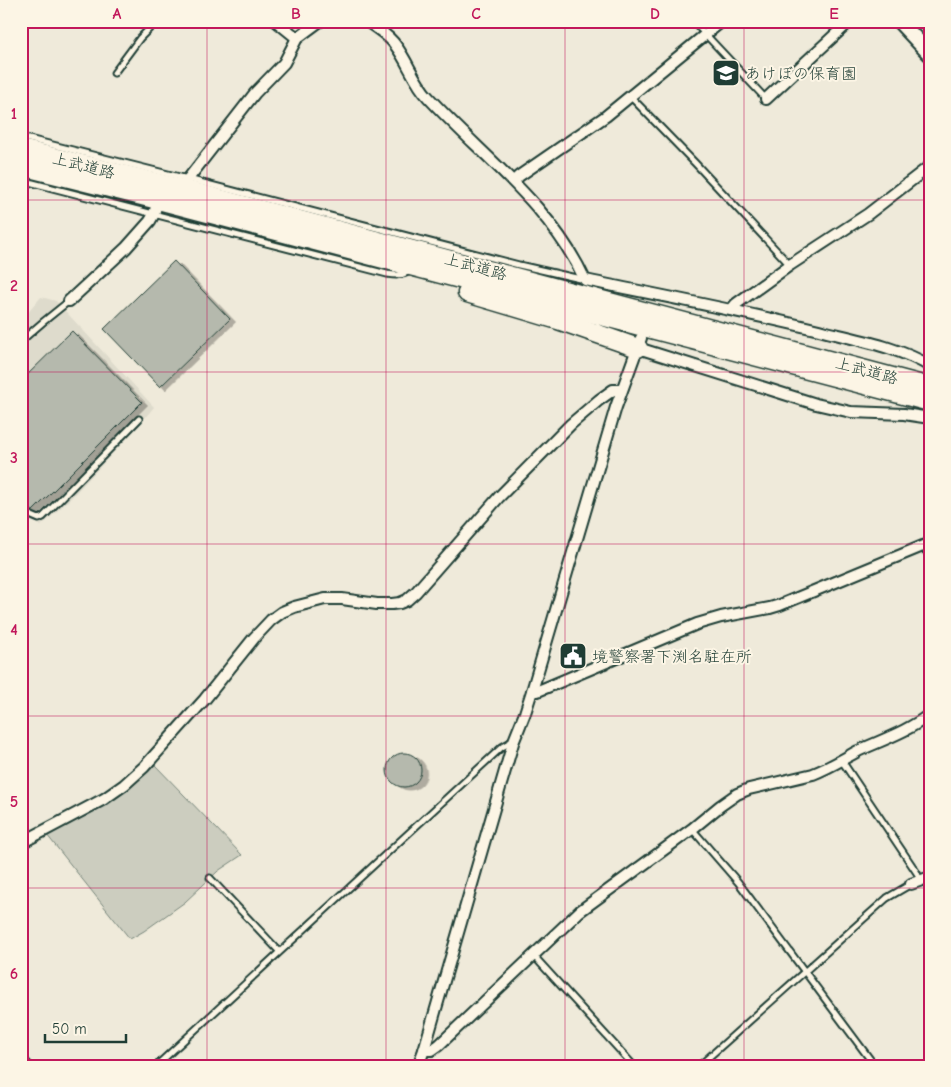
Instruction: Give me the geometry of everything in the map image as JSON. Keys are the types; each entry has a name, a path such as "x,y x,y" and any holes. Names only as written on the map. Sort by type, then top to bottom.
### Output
{"highway":[{"name":"上武道路","path":"21,149 185,184 896,386 930,402"},
{"name":"上武道路","path":"21,166 156,207 379,258 896,386 930,386"},
{"path":"379,258 408,272 458,291 639,343"}],"main road":[{"path":"899,21 930,54"}],"street":[{"path":"276,21 297,38"},
{"path":"185,184 254,93 284,63 297,38 320,21"},
{"path":"367,21 396,46 427,96 514,181 554,228 585,280 731,310 892,348 930,366"},
{"path":"514,181 599,122 722,21"},
{"path":"766,99 850,21"},
{"path":"731,310 736,304 790,265 868,214 930,166"},
{"path":"69,301 126,248 150,221 156,207"},
{"path":"650,306 654,294"},
{"path":"418,1066 513,743 532,691 621,390 639,343 816,404 851,412 904,414 930,418"},
{"path":"21,843 104,799 144,768 254,638 271,620 282,612 294,606 325,599 342,599 377,604 400,603 407,600 499,497 571,424 613,390 621,390"},
{"path":"532,691 538,691 697,624 780,605 926,544"},
{"path":"424,1050 432,1050 438,1045 580,911 737,794 749,789 813,774 828,768 920,722 930,714"}],"lane":[{"path":"114,73 140,38 157,21"},
{"path":"693,21 766,99"},
{"path":"630,96 790,265"},
{"path":"21,137 185,184 585,280"},
{"path":"21,180 156,207 387,274 401,275 408,272"},
{"path":"21,341 69,301"},
{"path":"21,507 32,516 39,519 42,517 139,419"},
{"path":"926,544 930,556"},
{"path":"156,1066 502,747 513,743"},
{"path":"699,1066 887,898 920,881 842,761"},
{"path":"692,829 738,882 875,1066"},
{"path":"210,878 279,952"},
{"path":"533,955 634,1066"},
{"path":"21,1056 30,1066"}],"shaded area":[{"path":"41,297 56,301 154,407 69,500 41,526 21,510 21,321"},
{"path":"154,764 242,855 218,871 185,902 130,939 47,835 135,781"}],"building":[{"path":"174,261 230,319 160,387 104,329"},
{"path":"72,331 142,402 32,512 21,501 21,381"},
{"path":"404,753 411,754 416,758 420,763 420,777 416,782 411,786 404,787 397,786 392,782 388,777 387,770 388,763 392,758 397,754"}],"place":[{"name":"あけぼの保育園","path":"726,73"},
{"name":"境警察署下渕名駐在所","path":"573,656"}]}
